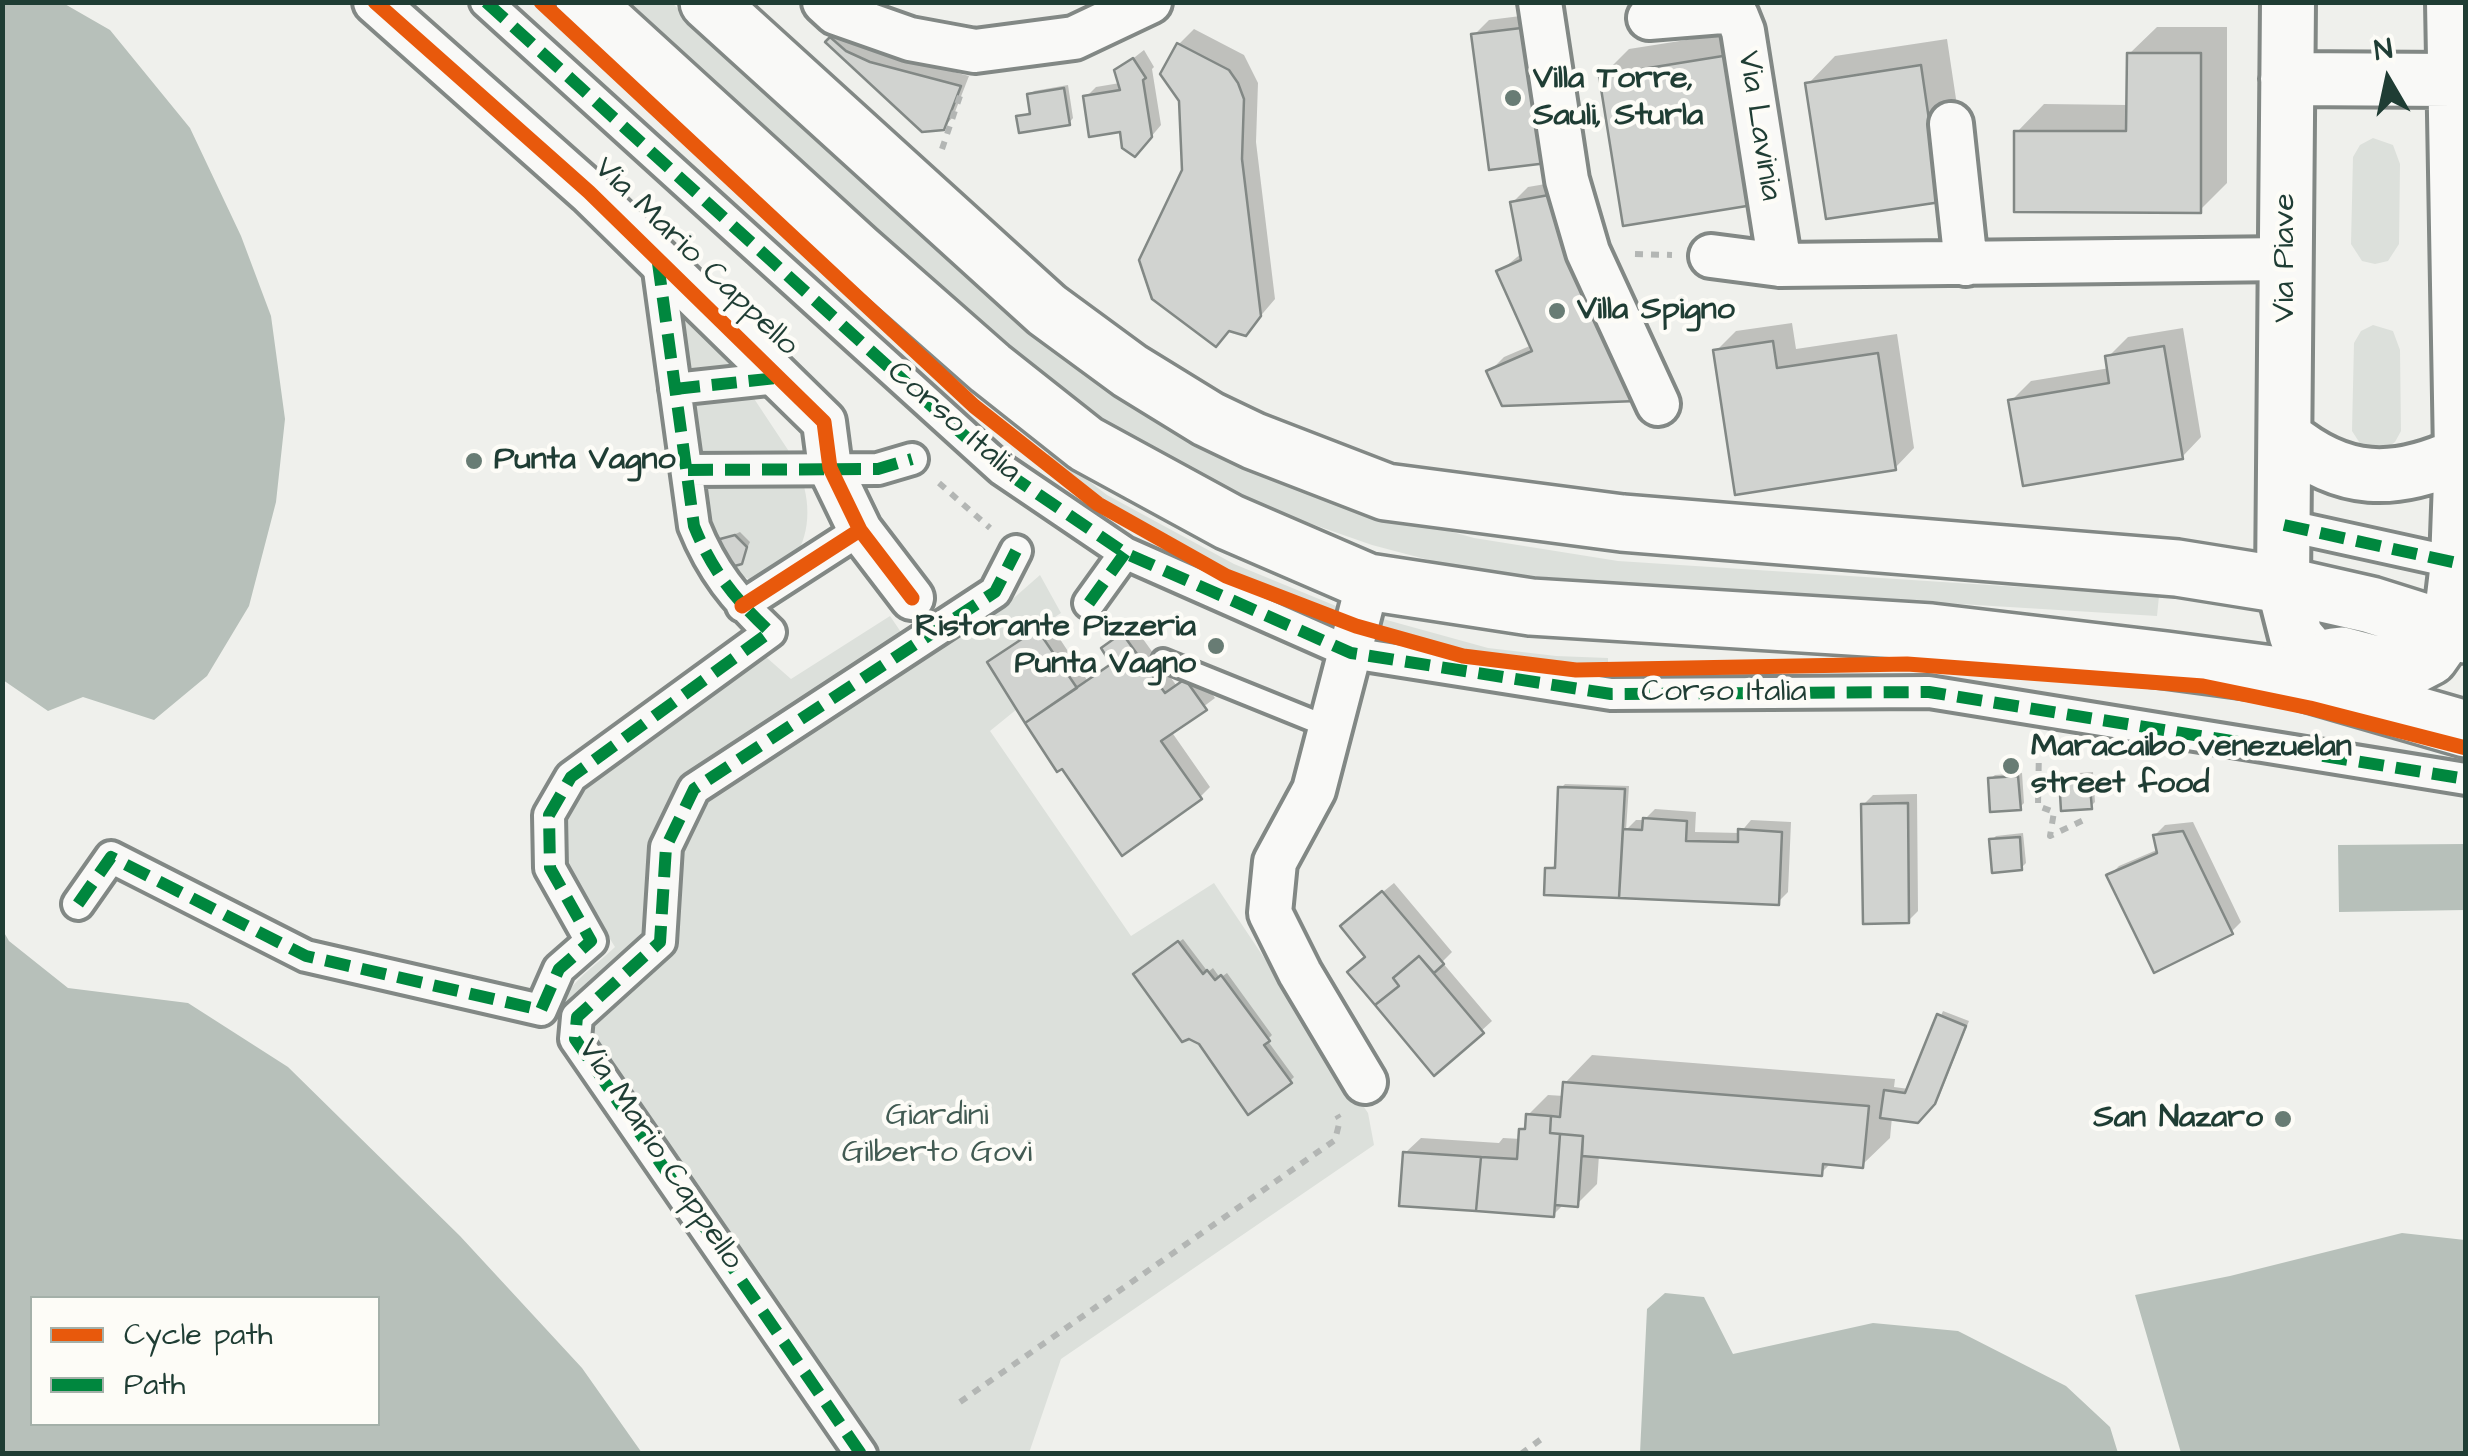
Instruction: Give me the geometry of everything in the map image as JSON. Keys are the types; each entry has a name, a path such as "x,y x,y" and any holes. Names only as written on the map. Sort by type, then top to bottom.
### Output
{"main road":[{"name":"Corso Italia","path":"584,2 857,252 990,368 1086,444 1228,522 1368,582 1531,608 1932,632 2312,676 2466,729"},
{"path":"708,2 1048,310 1130,371 1238,434 1386,492 1622,523 2158,567 2283,585 2371,605 2458,632"},
{"path":"2312,676 2342,655 2403,671 2430,657 2458,632"}],"street":[{"name":"Via Mario Cappello","path":"375,2 589,192 824,422 830,468 860,530 912,598"},
{"name":"Corso Italia","path":"486,2 1001,469 1125,553 1351,653 1611,694 1929,692 2466,778"},
{"path":"824,2 836,13 910,40 975,50 1074,38 1150,2"},
{"path":"1540,2 1567,180 1588,252 1658,404"},
{"name":"Via Piave","path":"2288,2 2283,585 2296,636 2312,676"},
{"path":"2453,2 2460,454 2458,632"},
{"name":"Via Lavinia","path":"1649,18 1722,12 1737,16 1744,31 1780,265"},
{"path":"2288,79 2454,80"},
{"path":"1952,124 1966,264"},
{"path":"1711,256 1780,265 2286,260"},
{"name":"Via Mario Cappello","path":"78,904 111,858 306,956 541,1010 560,968 591,941 550,868 550,815 571,777 770,632 742,606 708,562 694,526 658,263"},
{"path":"675,389 777,378"},
{"path":"2286,436 2314,460 2353,472 2401,476 2460,454"},
{"path":"688,470 878,469 912,459"},
{"path":"2284,525 2457,563"},
{"path":"742,606 860,530"},
{"name":"Via Mario Cappello","path":"861,1454 575,1039 577,1017 660,942 666,848 694,789 994,592 1016,551"},
{"path":"1089,603 1125,553"},
{"path":"1365,1082 1270,913 1275,862 1314,790 1368,582"}],"lane":[{"path":"1163,660 1331,728"}],"path":[{"path":"926,199 975,50"},
{"path":"1588,252 1711,256"},
{"path":"2038,778 2038,806 2054,812 2050,836 2088,818"},
{"path":"960,1402 1335,1140"},
{"path":"1521,1454 1544,1437"}],"green space":[{"path":"620,3 672,3 1024,328 1114,393 1199,446 1247,469 1474,538 1618,561 2159,596 2157,616 1501,573 1444,564 1372,545 1240,499 1100,422 1004,348"},
{"path":"2373,138 2393,145 2400,164 2399,244 2388,261 2375,264 2362,261 2351,244 2353,157 2360,145"},
{"path":"677,308 742,375 685,381"},
{"path":"2373,325 2393,331 2400,350 2401,431 2384,450 2363,448 2352,431 2354,343 2361,331"},
{"path":"747,388 796,462 695,461 686,395"},
{"path":"1050,451 1107,495 1234,564 1353,613 1351,619 1230,573 1101,498 1046,457"},
{"path":"801,477 807,525 800,548 786,568 757,582 724,565 708,543 697,479"},
{"name":"Giardini Gilberto Govi","path":"1040,575 1061,613 987,662 1017,709 990,731 1131,936 1214,883 1368,1113 1374,1145 1061,1359 1029,1453 848,1453 563,1042 562,1010 572,987 615,947 576,884 561,851 561,818 588,777 766,657 791,679 890,616 907,641 988,583 1007,604"},
{"path":"1365,614 1488,648 1608,658 1608,666 1481,654 1363,623"}],"shaded area":[{"path":"2,3 63,3 110,30 190,128 241,236 271,316 285,419 276,502 249,606 207,676 154,720 83,697 48,711 3,680"},
{"path":"2465,844 2465,910 2339,912 2338,845"},
{"path":"2,929 9,941 68,988 188,1003 288,1067 460,1236 582,1368 642,1453 3,1453"},
{"path":"2402,1233 2465,1240 2465,1453 2181,1453 2135,1295"},
{"path":"1665,1293 1704,1297 1733,1354 1873,1323 1958,1331 2066,1386 2110,1427 2118,1453 1640,1453 1647,1309"}],"building":[{"name":"Villa Torre, Sauli, Sturla","path":"1538,26 1556,162 1489,170 1471,34"},
{"path":"830,37 846,51 870,62 961,86 944,130 922,132 825,42"},
{"path":"1177,43 1229,70 1244,99 1242,159 1261,316 1246,336 1229,331 1216,347 1152,299 1139,260 1182,170 1179,101 1160,74"},
{"path":"2127,53 2201,53 2201,213 2014,212 2014,131 2126,131"},
{"path":"1729,55 1753,205 1623,226 1599,76"},
{"path":"1133,58 1146,78 1143,80 1152,137 1135,157 1122,148 1120,132 1089,137 1083,96 1120,90 1114,70"},
{"path":"1921,65 1941,202 1826,219 1805,83"},
{"path":"1064,88 1070,125 1019,133 1016,116 1030,114 1027,94"},
{"name":"Villa Spigno","path":"1560,193 1637,401 1502,406 1486,371 1532,351 1496,271 1521,260 1510,202"},
{"path":"1773,341 1777,368 1878,353 1896,470 1735,495 1713,350"},
{"path":"2164,346 2183,459 2023,486 2008,400 2109,383 2105,356"},
{"path":"735,535 747,547 742,564 727,568 715,556 720,539"},
{"path":"1037,629 1077,688 1025,723 987,662"},
{"path":"1122,633 1165,693 1185,679 1207,710 1161,741 1202,799 1122,856 1062,769 1057,772 1025,723 1111,664 1101,648"},
{"path":"2018,776 2021,810 1990,812 1988,778"},
{"path":"2089,776 2092,809 2061,811 2059,777"},
{"path":"1558,787 1625,789 1619,898 1544,895 1545,868 1555,868"},
{"path":"1908,803 1909,923 1863,924 1861,804"},
{"path":"1643,818 1687,821 1686,841 1738,842 1738,829 1782,832 1779,905 1619,898 1623,829 1642,830"},
{"path":"2183,831 2233,934 2154,973 2106,875 2157,853 2153,835"},
{"path":"2020,837 2022,870 1992,873 1989,839"},
{"path":"1382,891 1444,964 1434,973 1419,956 1393,978 1399,986 1375,1005 1347,972 1365,957 1340,926"},
{"path":"1178,941 1203,974 1207,970 1215,980 1221,975 1270,1041 1264,1045 1292,1083 1248,1115 1199,1044 1189,1039 1182,1042 1133,974"},
{"path":"1419,956 1484,1033 1434,1076 1375,1005 1399,986 1393,978"},
{"path":"1937,1014 1966,1026 1935,1104 1918,1123 1880,1118 1884,1090 1905,1093"},
{"path":"1563,1082 1869,1106 1863,1168 1823,1164 1822,1176 1582,1156 1583,1136 1550,1133 1551,1116 1560,1117"},
{"path":"1526,1114 1551,1116 1550,1133 1560,1134 1554,1217 1476,1211 1481,1157 1517,1159 1519,1129 1525,1129"},
{"path":"1560,1134 1583,1136 1578,1207 1555,1205"},
{"path":"1403,1152 1481,1157 1476,1211 1399,1206"}],"marked path":[{"path":"486,2 1001,469 1125,553 1351,653 1611,694 1929,692 2466,779"},
{"path":"78,904 111,857 306,956 541,1010 559,969 591,941 550,868 549,815 571,777 770,632 726,584 694,526 658,263"},
{"path":"675,389 777,378"},
{"path":"688,470 878,469 912,459"},
{"path":"2284,525 2457,563"},
{"path":"861,1454 575,1039 577,1017 660,942 666,847 694,789 995,592 1016,551"},
{"path":"1089,603 1125,553"}],"cycle path":[{"path":"375,2 589,192 824,422 830,468 860,530 912,598"},
{"path":"541,2 974,406 1098,504 1226,576 1356,626 1463,656 1576,670 1907,664 2203,686 2310,708 2466,748"},
{"path":"742,606 860,530"}],"place":[{"name":"Villa Torre, Sauli, Sturla","path":"1513,98"},
{"name":"Villa Spigno","path":"1557,311"},
{"name":"Punta Vagno","path":"474,461"},
{"name":"Ristorante Pizzeria Punta Vagno","path":"1216,646"},
{"name":"Maracaibo venezuelan street food","path":"2011,766"},
{"name":"San Nazaro","path":"2283,1119"}]}
